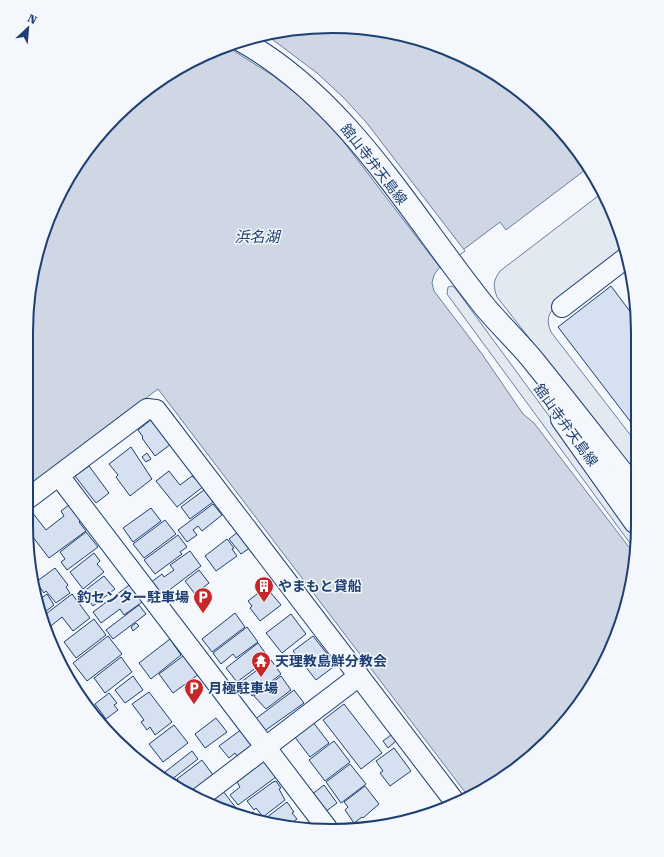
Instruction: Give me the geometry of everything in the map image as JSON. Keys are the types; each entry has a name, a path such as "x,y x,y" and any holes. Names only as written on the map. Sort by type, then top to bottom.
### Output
{"main road":[{"name":"舘山寺弁天島線","path":"248,45 279,65 306,86 330,109 352,134 486,308 531,358 631,485"},
{"name":"舘山寺弁天島線","path":"486,308 522,365 631,516"}],"street":[{"path":"562,306 622,261"},
{"path":"33,495 147,409 156,410 452,798"},
{"path":"59,476 324,824"},
{"path":"204,795 359,676"}],"shaded area":[{"path":"598,196 608,218 621,255 556,305 551,311 548,321 551,332 631,436 631,468 497,297 494,287 496,278 500,271"},
{"path":"452,286 455,288 631,527 630,543 447,294 448,287"}],"water":[{"name":"浜名湖","path":"312,34 352,34 409,43 464,64 498,83 529,107 557,135 584,171 506,230 500,222 439,268 434,275 432,283 434,291 482,354 523,414 534,423 630,548 625,583 615,621 600,657 581,691 557,722 529,750 498,774 465,792 158,389 33,483 33,332 36,293 43,255 56,218 73,182 83,166 107,135 135,107 166,83 218,56 255,43"}],"pier":[{"path":"272,39 317,73 343,97 366,122 465,251 441,269 343,141 298,95 272,75 233,50"}],"building":[{"path":"611,286 630,311 631,422 558,327"},
{"path":"152,419 171,444 155,456 138,430"},
{"path":"131,447 152,479 130,496 116,477 118,475 109,464"},
{"path":"147,453 151,459 146,462 142,457"},
{"path":"89,466 109,493 96,503 75,476"},
{"path":"169,471 180,485 192,476 204,486 177,507 156,481"},
{"path":"204,490 213,502 190,519 181,507"},
{"path":"213,504 222,515 202,531 198,526 193,530 197,535 187,542 178,530"},
{"path":"69,505 81,520 79,522 86,531 49,558 34,538 33,513 46,530 64,516 61,511"},
{"path":"151,508 161,521 133,542 123,528"},
{"path":"165,520 176,534 144,558 133,544"},
{"path":"239,531 251,547 241,554 229,539"},
{"path":"86,532 98,547 67,570 61,562 65,559 60,552"},
{"path":"178,535 187,547 180,552 182,554 155,574 144,560"},
{"path":"227,539 234,548 232,549 237,556 216,571 205,556"},
{"path":"190,551 201,566 160,597 150,583 162,574 164,577 174,570 170,565"},
{"path":"94,553 100,561 97,564 104,572 83,589 70,572"},
{"path":"55,568 68,585 66,587 70,593 56,603 46,591 44,593 40,587 39,580"},
{"path":"199,570 209,583 195,594 185,581"},
{"path":"104,576 115,589 93,606 83,592"},
{"path":"132,583 145,600 124,615 120,609 101,623 93,612"},
{"name":"やまもと貸船","path":"266,587 281,605 260,621 250,608 252,606 248,601"},
{"path":"47,594 54,605 46,611 43,602 42,598"},
{"path":"72,594 90,618 73,631 62,617 51,626 47,613"},
{"path":"139,605 146,614 113,639 106,630"},
{"path":"235,613 245,627 212,652 202,639"},
{"path":"291,614 306,634 282,653 266,633"},
{"path":"94,619 106,635 76,658 64,642"},
{"path":"136,623 139,626 133,631 131,627"},
{"path":"247,627 258,642 236,658 233,654 221,664 213,653"},
{"path":"108,636 122,654 87,681 73,663"},
{"path":"313,636 336,665 316,680 293,651"},
{"path":"170,639 181,655 151,679 139,663"},
{"path":"258,643 269,658 237,682 226,668"},
{"path":"187,653 199,674 173,693 159,674"},
{"path":"121,657 132,672 105,693 94,678"},
{"name":"天理教島鮮分教会","path":"271,660 281,674 252,696 241,682"},
{"path":"133,676 143,690 125,703 115,690"},
{"path":"281,676 291,690 266,709 254,696"},
{"path":"294,690 304,703 263,732 254,720"},
{"path":"149,692 172,722 155,735 150,727 147,730 141,722 144,720 132,704"},
{"path":"109,693 117,703 114,705 118,710 106,719 95,704"},
{"path":"344,704 382,753 361,769 323,720"},
{"path":"216,718 227,732 205,748 195,734"},
{"path":"313,722 329,743 310,757 294,736"},
{"path":"174,725 188,743 163,762 149,744"},
{"path":"242,729 253,744 237,756 235,753 229,758 219,746"},
{"path":"391,735 396,741 388,748 383,741"},
{"path":"334,741 350,762 325,781 309,760"},
{"path":"394,748 411,771 390,786 380,773 383,771 376,761"},
{"path":"192,751 198,759 173,778 165,772"},
{"path":"202,760 213,775 194,790 180,782 177,779"},
{"path":"264,761 276,777 238,805 230,795 240,787 237,782"},
{"path":"350,764 366,784 341,803 326,782"},
{"path":"276,781 281,788 279,789 285,800 264,816 262,815 256,808 254,810 247,801"},
{"path":"324,785 337,803 325,812 311,795"},
{"path":"365,786 379,804 363,818 362,817 354,823 345,810 348,807 344,802"},
{"path":"223,791 236,808 218,801 213,799"},
{"path":"287,802 294,812 292,813 297,819 294,821 268,817"}],"place":[{"name":"やまもと貸船","path":"264,603"},
{"name":"釣センター駐車場","path":"203,614"},
{"name":"天理教島鮮分教会","path":"261,678"},
{"name":"月極駐車場","path":"194,705"}]}
